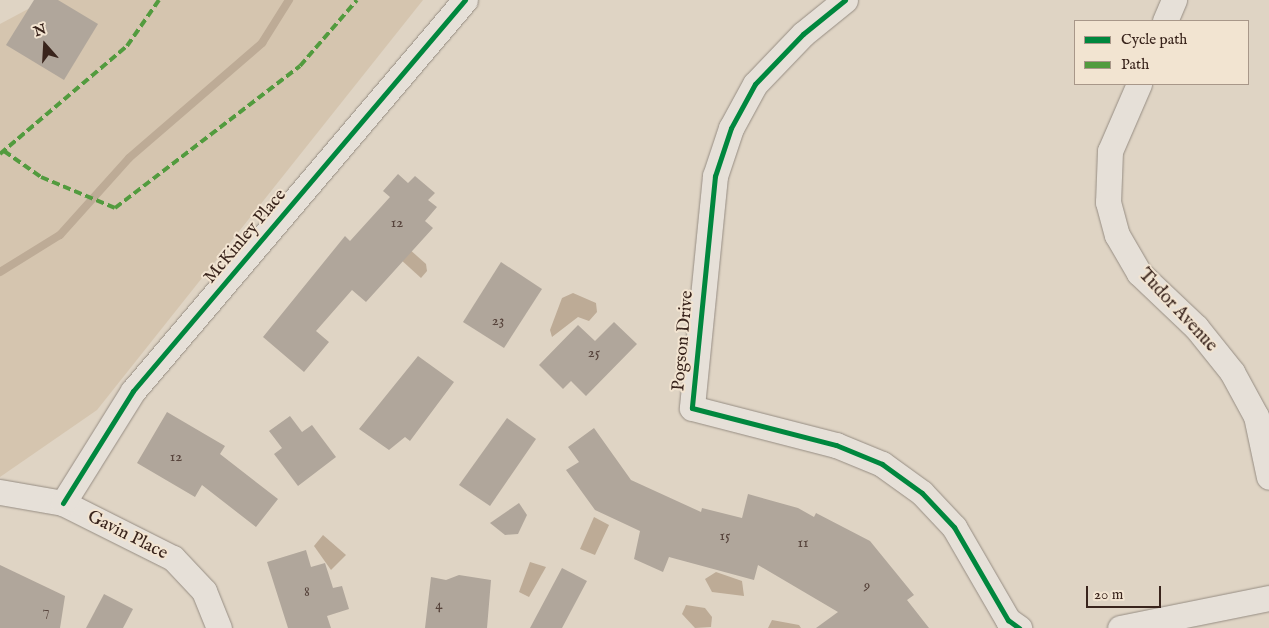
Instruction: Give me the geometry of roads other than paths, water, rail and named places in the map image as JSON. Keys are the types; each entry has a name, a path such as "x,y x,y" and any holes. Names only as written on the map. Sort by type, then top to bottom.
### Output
{"street":[{"name":"McKinley Place","path":"64,503 133,391 465,0"},
{"name":"Pogson Drive","path":"845,0 803,34 755,84 731,128 715,176 692,408 836,445 882,464 922,493 954,527 1008,620 1019,628"},
{"path":"1165,20 1174,0"},
{"name":"Tudor Avenue","path":"1139,85 1110,151 1108,202 1117,235 1139,273 1196,327 1232,372 1256,416 1269,477"},
{"name":"Gavin Place","path":"0,492 64,503 173,558 204,591 219,628"},
{"path":"1120,628 1269,598"}],"waterway":[{"path":"0,272 60,235 129,158 262,43 289,0"}]}
